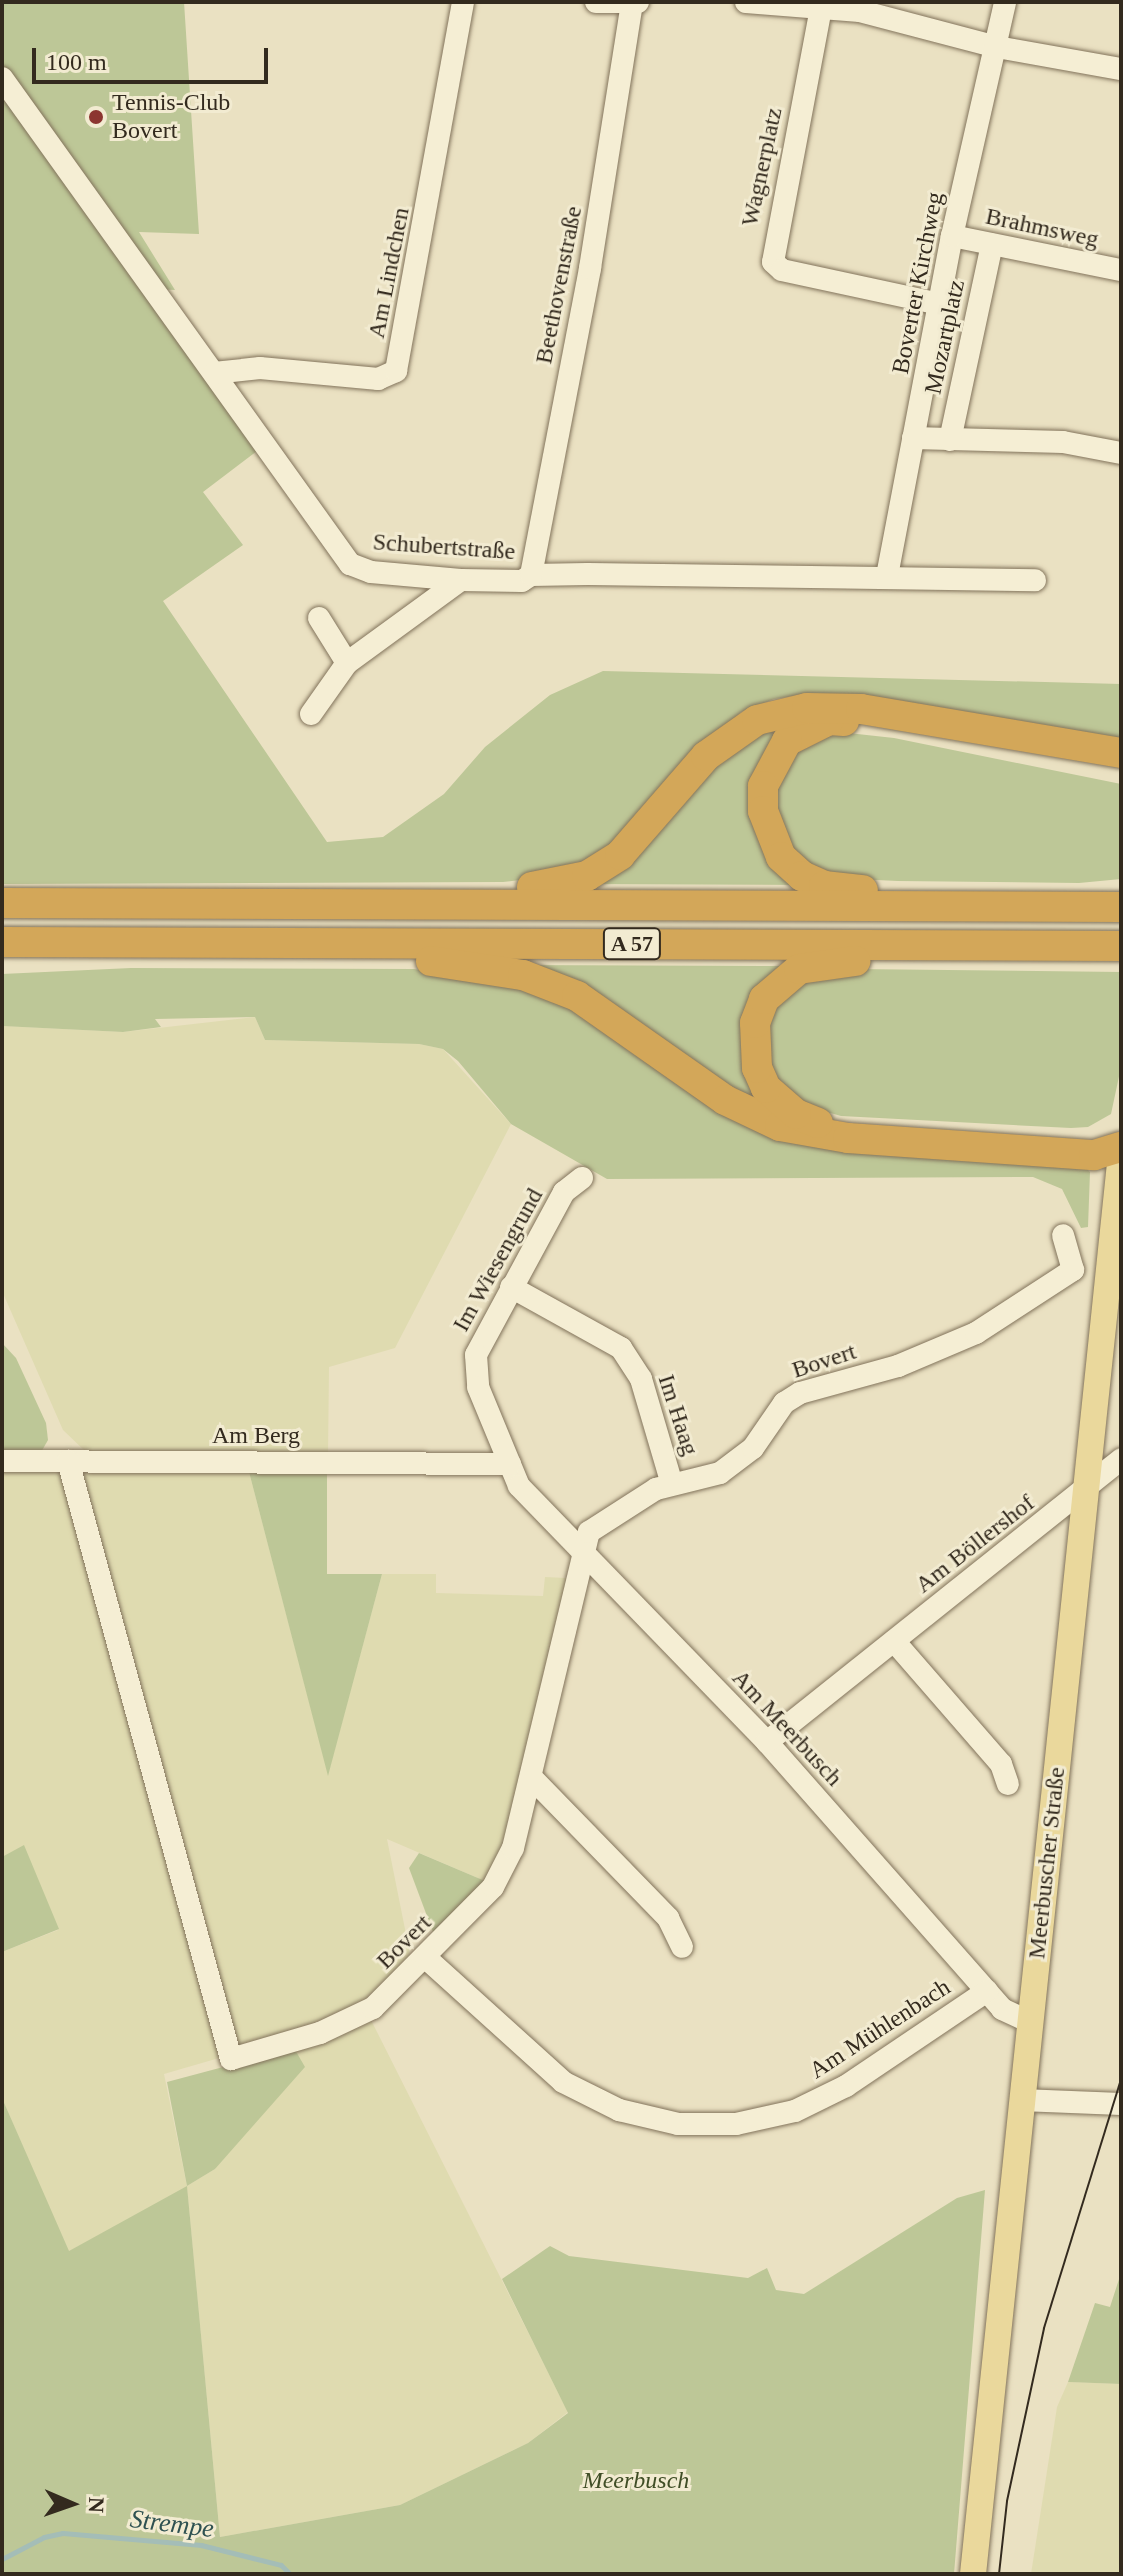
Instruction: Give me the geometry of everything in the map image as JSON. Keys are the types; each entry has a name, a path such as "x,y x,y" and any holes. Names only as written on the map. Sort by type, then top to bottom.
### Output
{"highway":[{"path":"369,902 405,889 538,887 587,876 620,855 706,756 757,720 807,708 861,709 1121,753"},
{"path":"968,907 938,890 824,886 781,857 768,835 763,786 787,741 829,720 861,722 1121,774"},
{"name":"A 57","path":"2,903 1121,907"},
{"name":"A 57","path":"2,942 1121,946"},
{"path":"311,943 370,959 457,962 523,975 577,996 725,1100 780,1126 848,1138 1094,1155 1121,1149"},
{"path":"953,945 930,959 835,962 799,969 778,983 764,999 752,1040 766,1088 796,1114 841,1128 1096,1135 1121,1149"}],"main road":[{"name":"Meerbuscher Straße","path":"973,2574 1121,1149"}],"street":[{"name":"Am Lindchen","path":"214,373 260,368 378,379 396,371 463,2"},
{"path":"596,2 635,3"},
{"path":"746,2 860,11 997,47 1121,69"},
{"name":"Boverter Kirchweg","path":"887,576 952,236 1005,2"},
{"name":"Beethovenstraße","path":"531,575 590,268 635,3"},
{"name":"Wagnerplatz","path":"821,8 773,262 782,270 939,304"},
{"name":"Schubertstraße","path":"2,78 350,564 371,572 461,580 522,581 531,575 887,576 1035,580"},
{"name":"Brahmsweg","path":"952,236 1121,270"},
{"name":"Mozartplatz","path":"950,440 992,244"},
{"path":"913,438 1063,442 1121,453"},
{"path":"311,714 347,663 461,580"},
{"path":"319,618 347,663"},
{"name":"Im Wiesengrund","path":"510,1464 475,1366 479,1343 564,1192 582,1178"},
{"name":"Bovert","path":"68,1461 231,2059 320,2033 373,2008 426,1958 493,1887 513,1848 589,1532 672,1484 720,1473 740,1460 784,1403 800,1393 898,1366 976,1333 1073,1270 1063,1235"},
{"name":"Im Haag","path":"511,1287 621,1348 641,1379 672,1484"},
{"name":"Am Böllershof","path":"767,1742 1121,1459"},
{"name":"Am Berg","path":"2,1461 510,1464"},
{"name":"Am Meerbusch","path":"510,1464 525,1493 767,1742 987,1991 1011,2016 1030,2022"},
{"path":"894,1641 1001,1764 1008,1784"},
{"path":"531,1777 668,1918 682,1947"},
{"name":"Am Mühlenbach","path":"426,1958 563,2082 619,2110 678,2124 736,2124 795,2111 846,2086 987,1991"},
{"path":"1021,2100 1121,2104"}],"shaded area":[{"path":"255,1017 265,1040 419,1044 443,1049 511,1124 395,1348 329,1367 328,1455 86,1452 63,1430 2,1291 2,1026 123,1032"},
{"path":"2,1466 62,1467 224,2048 219,2058 164,2074 187,2186 215,2169 294,2048 369,2016 568,2412 528,2443 400,2505 220,2537 187,2187 68,2252 2,2098 2,1952 58,1930 2,1857"},
{"path":"248,1468 328,1774 382,1574 436,1574 436,1593 543,1596 545,1577 566,1578 557,1653 508,1843 485,1881 387,1839 412,1964 356,2012 237,2048 82,1483 84,1471"},
{"path":"1068,2382 1121,2384 1121,2574 1031,2574 1057,2407"}],"green space":[{"name":"Tennis-Club Bovert","path":"2,2 184,2 199,234 139,232 175,290 157,289 2,69"},
{"path":"2,84 261,448 203,492 243,545 163,601 327,842 383,837 444,794 485,747 550,695 603,671 1121,684 1121,741 814,693 774,699 741,712 634,825 586,865 543,877 503,882 2,884"},
{"path":"789,716 758,787 807,885 579,884 696,776"},
{"path":"830,731 894,738 1121,784 1121,879 1079,883 898,881 855,879 807,866 779,832 776,787 798,746"},
{"path":"511,965 790,966 748,1023 800,1124"},
{"path":"131,968 414,969 524,987 570,1004 713,1104 1086,1168 1090,1172 1088,1227 1081,1228 1062,1189 1033,1177 607,1179 511,1124 458,1061 443,1049 419,1044 265,1040 255,1017 155,1019 161,1027 123,1032 2,1026 2,974"},
{"path":"853,969 1121,972 1121,1067 1111,1114 1088,1127 1071,1128 841,1116 806,1106 768,1070 768,1016 801,980"},
{"path":"2,1343 16,1358 46,1423 48,1440 40,1454 2,1455"},
{"path":"248,1468 327,1468 327,1574 382,1574 328,1776"},
{"path":"24,1845 59,1929 2,1952 2,1857"},
{"path":"419,1853 485,1881 436,1940 409,1868"},
{"path":"294,2048 305,2067 215,2169 187,2186 167,2082"},
{"name":"Meerbusch","path":"2,2098 69,2251 187,2186 220,2537 400,2505 528,2443 568,2413 502,2279 550,2246 569,2256 748,2278 767,2268 776,2290 804,2294 957,2198 985,2190 954,2574 2,2574"},
{"path":"1121,2273 1121,2384 1068,2382 1095,2303 1110,2307"}],"waterway":[{"name":"Strempe","path":"2,2559 44,2537 63,2533 201,2545 281,2565 290,2574"}],"tram line":[{"path":"999,2574 1007,2501 1044,2328 1121,2080"}],"place":[{"name":"Tennis-Club Bovert","path":"96,117"}]}
